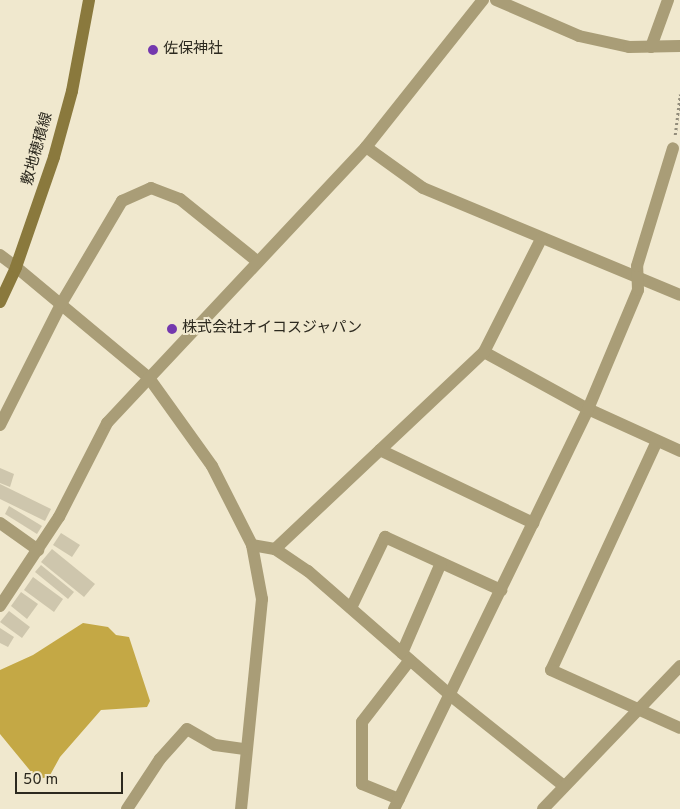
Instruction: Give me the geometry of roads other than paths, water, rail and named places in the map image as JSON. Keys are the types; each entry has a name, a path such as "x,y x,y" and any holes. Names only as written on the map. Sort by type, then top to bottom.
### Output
{"main road":[{"name":"敷地穂積線","path":"0,302 16,268 72,91 89,0"}],"street":[{"path":"0,606 59,517 107,423 366,148 483,0"},
{"path":"496,0 579,36 629,48 680,46"},
{"path":"650,46 668,0"},
{"path":"366,148 423,188 680,296"},
{"path":"441,563 406,656 362,722 362,784 399,805 588,409 638,290 637,266 674,148"},
{"path":"0,425 61,304 122,201 151,188 180,199 258,262"},
{"path":"275,549 484,352 541,239"},
{"path":"0,256 61,304 149,378 212,466 252,545 262,599 245,748 241,809"},
{"path":"484,352 588,409 680,451"},
{"path":"657,441 551,670 680,728"},
{"path":"380,450 533,523"},
{"path":"0,523 38,550"},
{"path":"351,608 385,537 501,590"},
{"path":"252,545 275,549 308,571 450,695 564,786"},
{"path":"542,809 680,666"},
{"path":"127,809 160,759 187,729 215,744 245,748"}],"place":[{"name":"佐保神社","path":"153,50"},
{"name":"株式会社オイコスジャパン","path":"172,329"}]}
